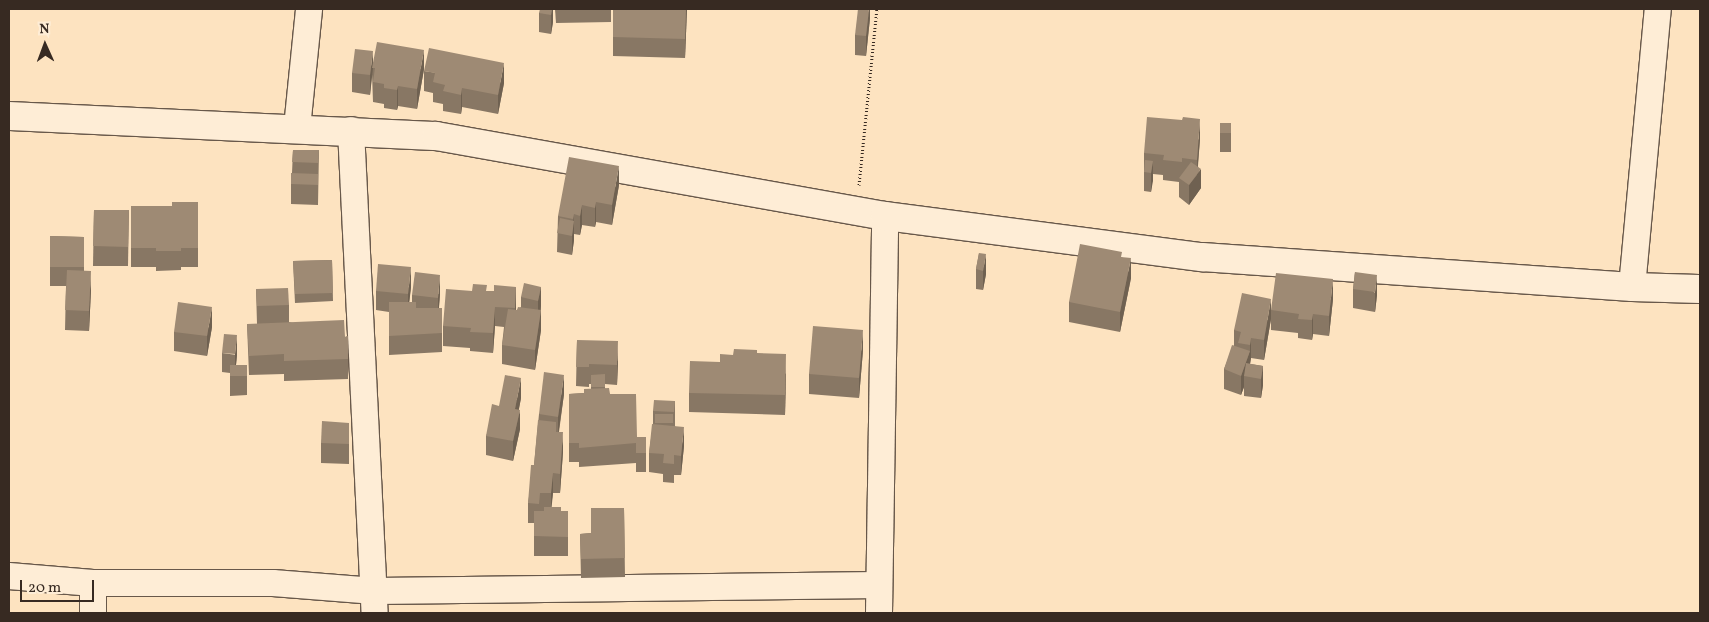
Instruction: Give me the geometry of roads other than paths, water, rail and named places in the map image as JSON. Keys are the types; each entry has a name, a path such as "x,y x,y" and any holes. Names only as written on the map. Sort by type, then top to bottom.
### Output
{"street":[{"path":"297,128 309,9"},
{"path":"1632,287 1658,9"},
{"path":"9,116 351,130 436,136 885,216 1202,256 1632,287 1700,289"},
{"path":"351,130 375,602"},
{"path":"879,613 885,216"},
{"path":"9,576 93,583 273,583 375,602 879,585"},
{"path":"93,583 93,613"}]}
